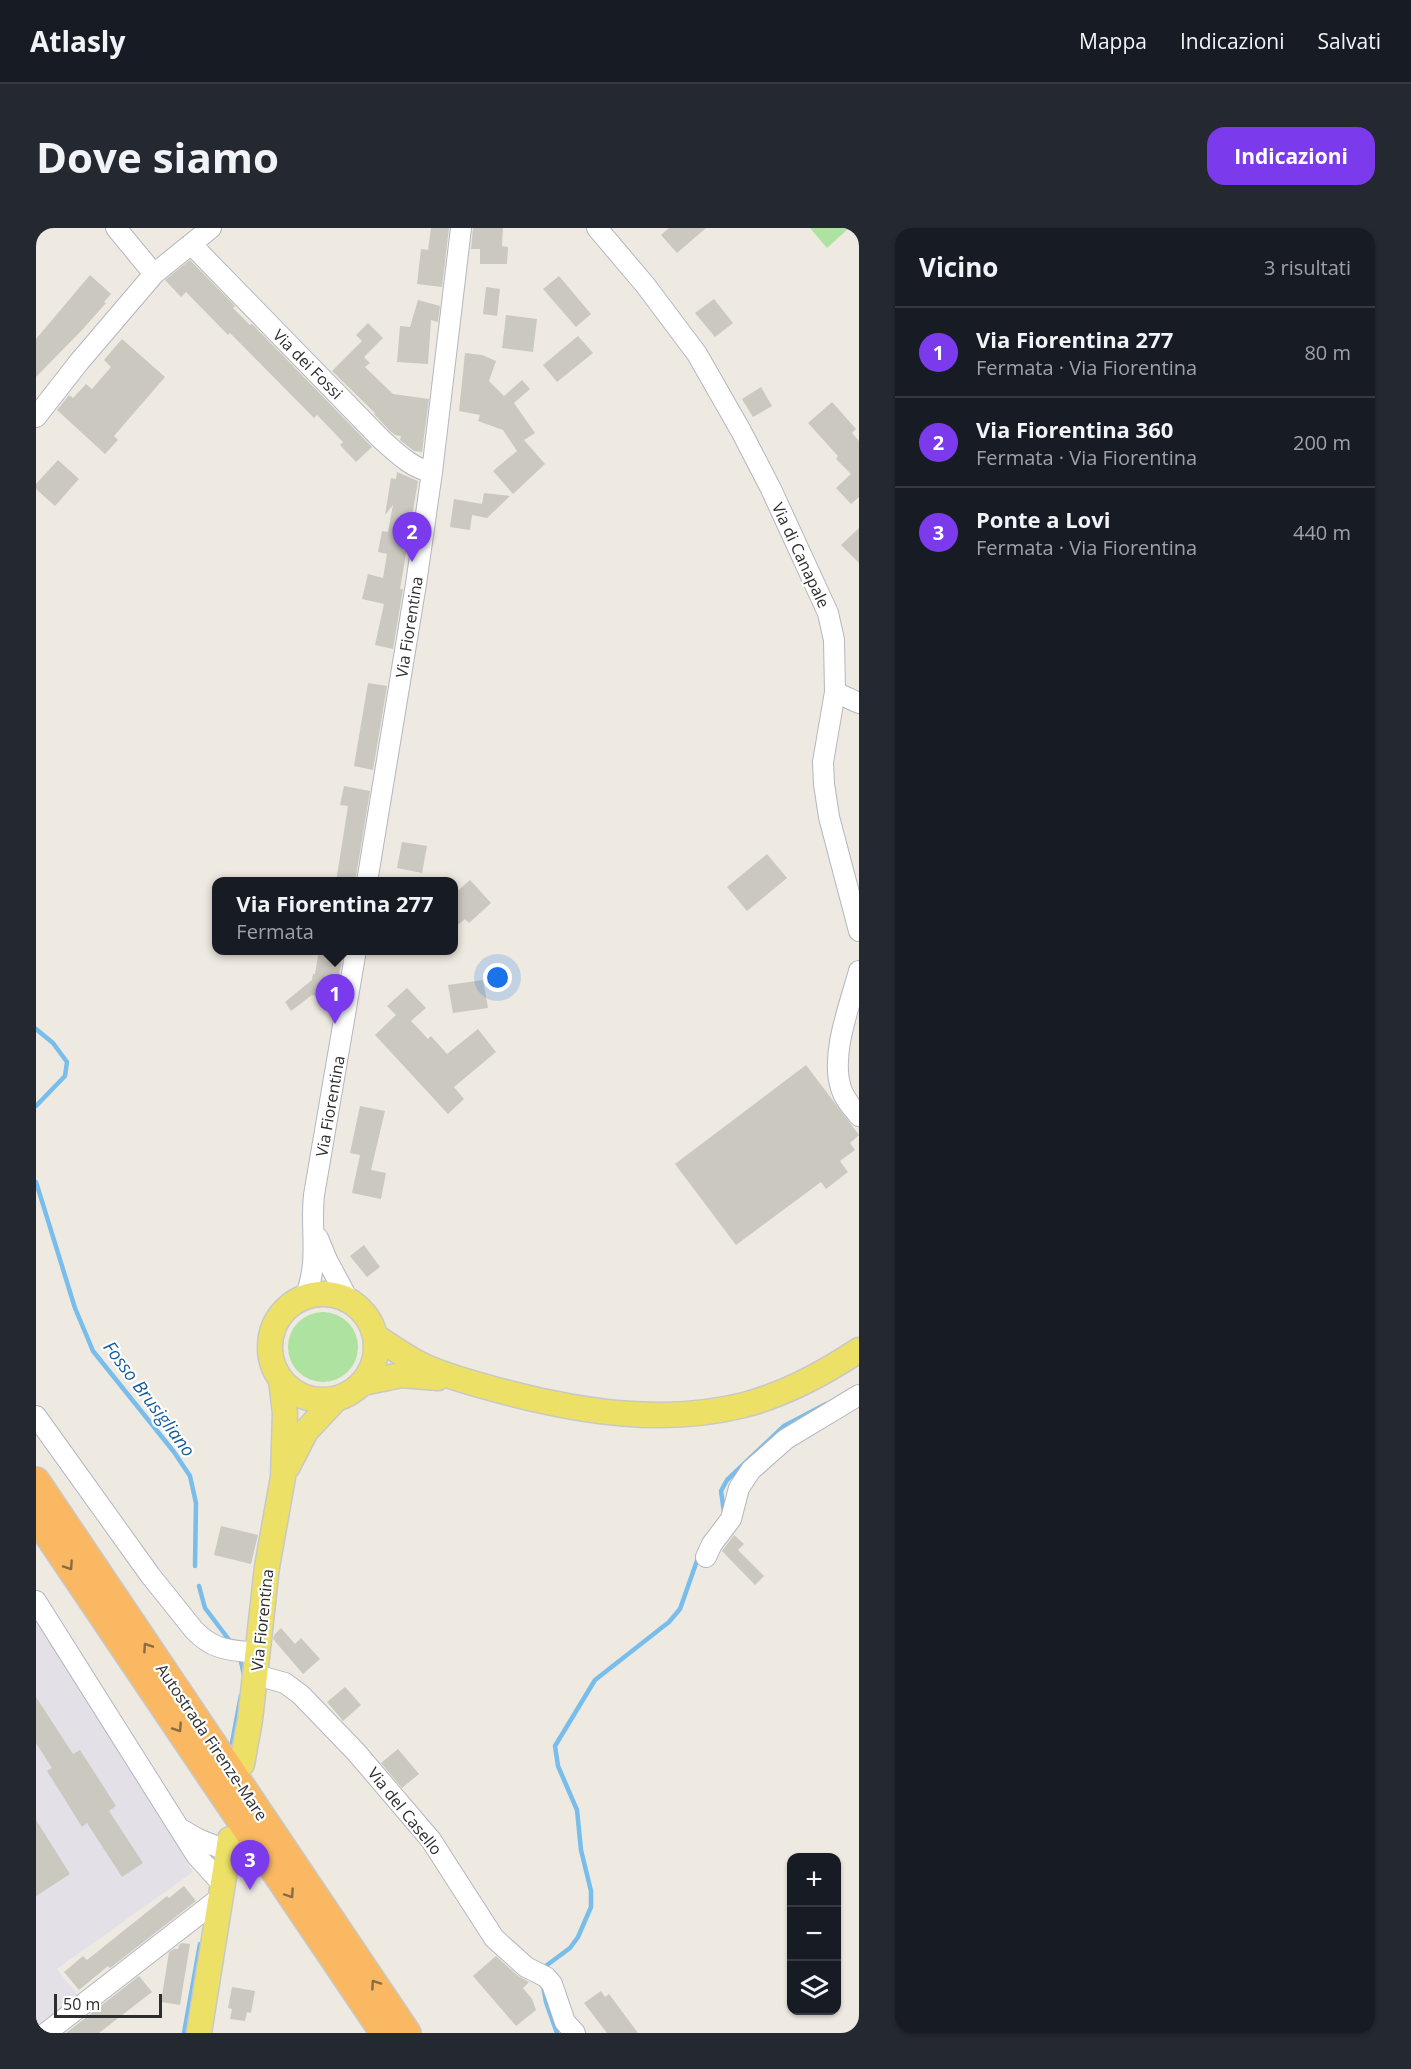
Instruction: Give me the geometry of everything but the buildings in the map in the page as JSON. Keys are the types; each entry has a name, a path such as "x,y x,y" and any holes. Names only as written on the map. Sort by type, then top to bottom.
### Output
{"highway":[{"name":"Autostrada Firenze-Mare","path":"36,1481 407,2033"},
{"name":"Autostrada Firenze-Mare","path":"36,1518 384,2033"}],"main road":[{"path":"327,1294 349,1301 363,1312 375,1336 373,1366 363,1383 348,1395 336,1399 319,1401 294,1392 281,1380 273,1364 271,1337 273,1329 289,1306 305,1298 327,1294"},
{"path":"375,1336 426,1366 460,1380 529,1398 628,1414 695,1414 765,1399 815,1377 859,1350"},
{"path":"363,1383 393,1376 410,1375 460,1380"},
{"name":"Via Fiorentina","path":"242,1764 257,1664 267,1567 283,1477 285,1413 281,1380"},
{"name":"Via Fiorentina","path":"283,1477 306,1431 336,1399"},
{"path":"199,2033 200,1923 222,1891 229,1845"}],"street":[{"path":"116,228 154,274"},
{"path":"36,417 79,362 154,274 210,228"},
{"name":"Via Fiorentina","path":"368,877 432,472 461,228"},
{"name":"Via di Canapale","path":"597,228 646,286 697,354 766,480 828,613 834,640 836,692 823,762 824,784 830,817 859,931"},
{"name":"Via dei Fossi","path":"191,244 382,440 411,464 432,472"},
{"path":"836,692 859,703"},
{"name":"Via Fiorentina","path":"305,1298 313,1272 315,1195 355,955"},
{"path":"859,971 840,1042 838,1060 840,1087 859,1116"},
{"name":"Via Fiorentina","path":"314,1227 322,1251 349,1301"},
{"path":"706,1557 712,1544 731,1520 741,1483 752,1470 786,1439 859,1395"},
{"name":"Via del Casello","path":"36,1416 178,1613 202,1639 212,1646 257,1664 276,1679 293,1688 356,1752 431,1840 494,1938 552,1984 565,2022 575,2033"},
{"path":"36,1600 177,1826 222,1891"},
{"path":"177,1826 198,1839 229,1845"},
{"path":"46,2033 200,1923 204,1892 201,1869 196,1855"}],"shaded area":[{"path":"36,1616 158,1808 193,1872 57,1969 79,1997 36,2030"}],"green space":[{"path":"810,228 849,228 827,248"},
{"path":"316,1312 330,1312 343,1318 352,1327 358,1340 356,1360 348,1372 330,1382 316,1382 303,1376 294,1367 288,1354 288,1340 294,1327 303,1318"}],"waterway":[{"name":"Fosso Brusigliano","path":"36,1029 53,1043 67,1062 65,1076 36,1106"},
{"name":"Fosso Brusigliano","path":"36,1182 75,1308 93,1351 174,1452 190,1476 196,1503 195,1566"},
{"path":"724,1512 721,1491 727,1480 784,1426 826,1404"},
{"path":"543,1968 570,1948 578,1937 591,1907 591,1891 581,1850 577,1810 558,1766 555,1746 595,1680 669,1622 680,1609 699,1555"},
{"name":"Fosso Brusigliano","path":"199,1586 205,1608 233,1645"},
{"name":"Fosso Brusigliano","path":"240,1657 244,1675"},
{"name":"Fosso Brusigliano","path":"232,1743 241,1695"},
{"name":"Fosso Brusigliano","path":"184,2033 200,1944"},
{"path":"543,1985 546,2002 557,2033"}],"place":[{"name":"Via Fiorentina 360","path":"412,562"},
{"name":"Via Fiorentina 277","path":"335,1024"},
{"name":"Ponte a Lovi","path":"250,1890"}]}
